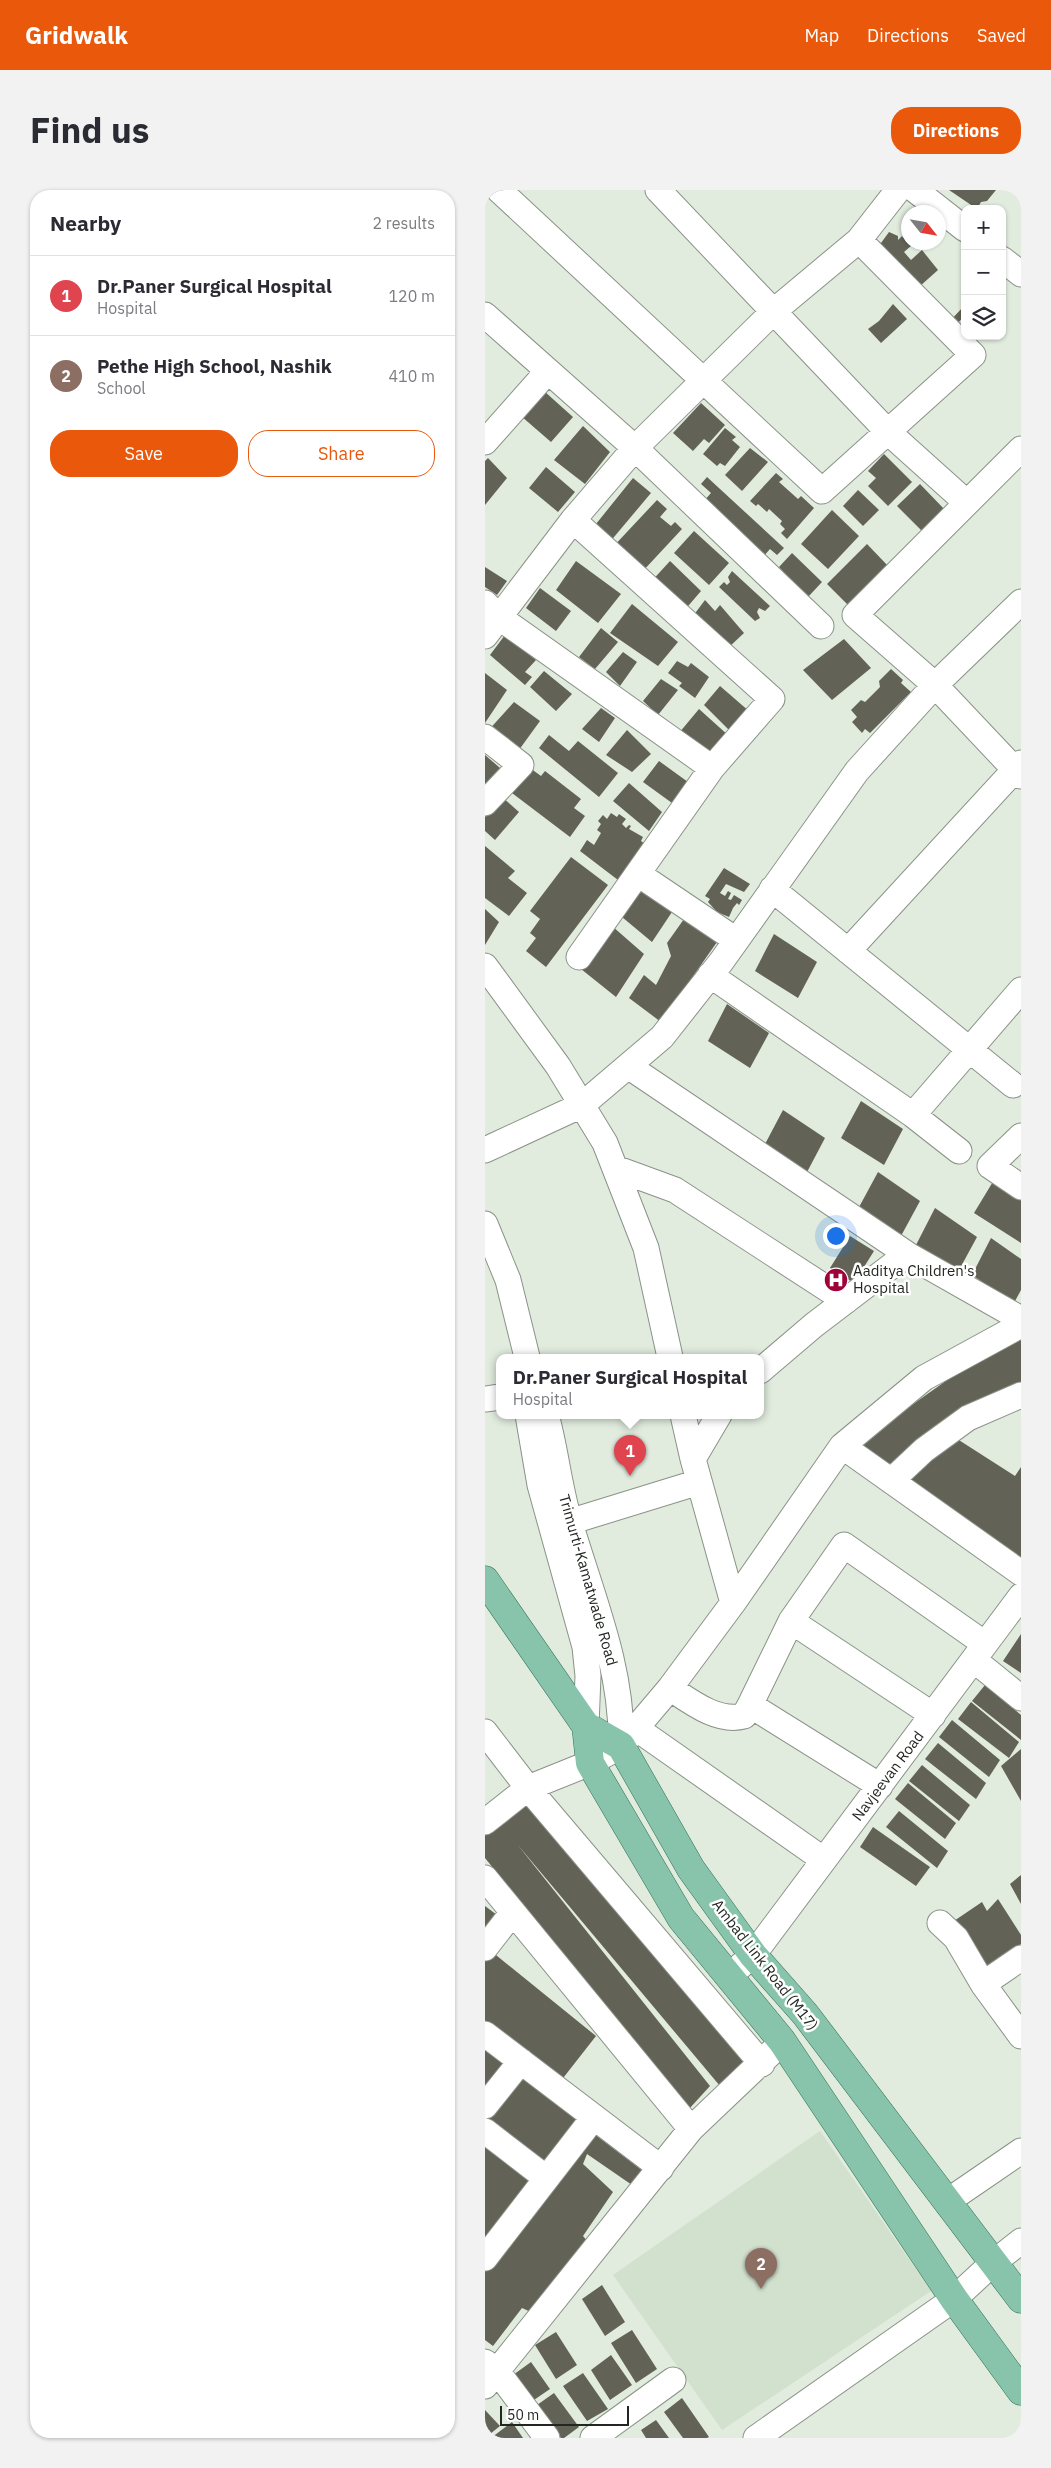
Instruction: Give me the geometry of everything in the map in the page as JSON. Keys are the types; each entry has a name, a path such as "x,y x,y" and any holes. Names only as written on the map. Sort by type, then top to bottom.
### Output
{"main road":[{"path":"486,1584 586,1726 591,1763 681,1918 782,2040 954,2299 1021,2391"},
{"path":"586,1726 629,1737"},
{"name":"Ambad Link Road (M17)","path":"629,1737 691,1869 753,1955 805,2014 1021,2298"}],"street":[{"path":"499,190 704,379 821,491 889,432 973,354 866,230"},
{"path":"658,190 889,432 967,503"},
{"path":"712,768 490,619 635,448 774,311 866,230 903,191 961,227"},
{"path":"1006,262 1021,274"},
{"path":"485,315 635,448 821,626"},
{"path":"485,442 548,371"},
{"path":"848,951 1019,769 935,686 855,615 1021,449"},
{"path":"573,520 772,699 712,768 579,957"},
{"path":"485,1150 581,1105 662,1037 736,940 857,771 935,686 1021,602"},
{"path":"485,737 521,764 485,803"},
{"path":"638,874 736,940"},
{"path":"772,890 1013,1086"},
{"path":"485,966 559,1066 605,1143 646,1248 669,1354"},
{"path":"710,975 913,1115 959,1151"},
{"path":"913,1115 1021,990"},
{"path":"628,1066 910,1256 1021,1319"},
{"path":"1021,1136 990,1166 1021,1187"},
{"path":"615,1168 675,1190 846,1301"},
{"path":"485,1224 508,1280 526,1354"},
{"path":"764,1368 898,1261 910,1256"},
{"path":"485,1822 528,1788 591,1763 629,1737 670,1688 733,1603 842,1446 924,1378 1021,1325"},
{"path":"891,1481 924,1450 968,1418 1021,1395"},
{"name":"Trimurti-Kamatwade Road","path":"529,1419 540,1485 598,1607 610,1653 622,1716 629,1737"},
{"name":"Trimurti-Kamatwade Road","path":"547,1419 560,1525 585,1647 589,1676 586,1726"},
{"path":"684,1419 696,1471 733,1603"},
{"path":"560,1525 696,1471 717,1419"},
{"path":"842,1446 1021,1572"},
{"path":"670,1688 716,1715 735,1719 744,1716 791,1621 844,1546 980,1652 1021,1698"},
{"name":"Navjeevan Road","path":"729,1976 753,1955 1021,1596"},
{"path":"791,1621 933,1715"},
{"path":"750,1705 880,1786"},
{"path":"485,1732 528,1788 762,2064"},
{"path":"629,1737 824,1860"},
{"path":"485,1878 691,2129"},
{"path":"485,1948 513,1912"},
{"path":"940,1923 956,1938 983,1984 1021,2036"},
{"path":"983,1984 1021,1958"},
{"path":"485,2034 661,2168"},
{"path":"547,2438 489,2373 661,2168 691,2129 762,2064 782,2040"},
{"path":"485,2106 521,2061"},
{"path":"485,2258 594,2116"},
{"path":"485,2131 546,2178"},
{"path":"948,2201 1021,2151"},
{"path":"756,2438 954,2299 993,2263 1021,2241"},
{"path":"593,2438 673,2380"}],"shaded area":[{"path":"820,2131 931,2291 722,2430 613,2275"}],"building":[{"path":"949,190 996,190 987,201 981,202 979,205 971,205"},
{"path":"889,232 898,236 898,240 901,237 901,250 906,250 904,252 911,260 922,250 938,270 919,287 872,247 878,241 881,243"},
{"path":"893,304 907,319 881,343 868,329 879,321"},
{"path":"961,309 961,320 958,323 961,326 961,337 947,324"},
{"path":"964,340 973,340 969,345"},
{"path":"544,391 573,417 551,442 521,416"},
{"path":"701,403 725,425 709,443 704,439 693,451 673,433"},
{"path":"583,426 610,452 585,484 554,460"},
{"path":"725,428 736,437 732,440 740,447 725,466 720,463 717,466 703,454"},
{"path":"750,448 768,462 742,491 725,475"},
{"path":"884,454 912,482 888,506 868,486 876,478 868,471"},
{"path":"488,458 507,478 485,505 485,461"},
{"path":"546,467 575,492 558,512 529,488"},
{"path":"776,473 783,479 779,482 798,499 801,496 814,508 787,539 781,533 785,529 780,524 782,521 769,509 767,512 758,504 756,506 750,501"},
{"path":"707,477 784,548 777,555 770,549 763,557 703,502 711,493 701,484"},
{"path":"633,478 651,493 609,543 592,529"},
{"path":"920,484 946,511 924,533 897,506"},
{"path":"858,490 879,510 863,526 843,506"},
{"path":"657,500 667,509 660,517 671,526 675,522 682,529 642,572 611,549"},
{"path":"832,510 859,536 828,569 801,544"},
{"path":"694,531 729,563 709,585 674,553"},
{"path":"867,544 889,567 849,606 827,584"},
{"path":"792,553 822,582 808,597 783,580 787,576 779,567"},
{"path":"576,561 621,594 598,623 556,590"},
{"path":"670,561 701,591 683,612 649,584"},
{"path":"485,567 507,581 497,595 485,587"},
{"path":"732,571 770,606 765,611 759,608 757,612 760,618 755,621 719,587 724,582 727,585 730,582 728,577"},
{"path":"540,588 571,611 556,631 526,608"},
{"path":"705,600 715,611 720,605 744,633 727,649 690,620"},
{"path":"632,604 678,642 658,666 610,633"},
{"path":"601,628 618,642 595,669 579,657"},
{"path":"505,635 536,660 525,672 532,677 525,685 490,655"},
{"path":"844,639 871,668 832,700 803,670"},
{"path":"623,652 637,662 620,686 606,672"},
{"path":"677,661 688,667 691,663 709,677 695,698 679,686 682,683 668,673"},
{"path":"891,669 903,680 901,683 911,692 870,733 865,729 862,733 852,722 857,717 851,710 861,700 865,702 880,687 879,681"},
{"path":"544,671 572,694 556,711 530,687"},
{"path":"485,673 507,690 485,723"},
{"path":"661,679 678,690 658,715 643,701"},
{"path":"720,686 750,712 733,734 704,705"},
{"path":"514,702 540,721 516,754 486,733"},
{"path":"601,708 615,718 599,742 582,729"},
{"path":"699,709 729,736 710,759 679,733"},
{"path":"627,730 651,754 632,772 606,755"},
{"path":"549,735 569,751 578,741 618,773 599,797 539,748"},
{"path":"485,755 500,768 485,784"},
{"path":"659,761 688,782 672,803 643,782"},
{"path":"530,768 541,776 545,771 581,799 574,808 585,816 570,837 512,793"},
{"path":"629,783 662,812 649,831 613,801"},
{"path":"501,796 519,812 495,840 485,831 485,817"},
{"path":"611,813 617,817 619,814 626,819 622,824 626,828 629,825 631,826 629,829 643,837 641,841 645,844 618,880 580,851 587,840 594,845 601,833 597,830 601,824 598,821 603,815 607,819"},
{"path":"485,846 515,871 508,878 527,893 509,916 485,898"},
{"path":"571,857 608,885 546,967 526,951 536,938 530,933 540,919 530,911"},
{"path":"724,868 750,884 744,892 726,884 720,893 725,896 728,891 731,893 728,899 731,900 734,895 742,900 739,905 737,903 733,908 729,917 717,912 708,902 710,899 705,896"},
{"path":"642,888 672,912 652,942 622,917"},
{"path":"485,909 499,922 485,945"},
{"path":"684,919 717,942 661,1022 629,998 644,975 656,985 671,956 667,943"},
{"path":"612,926 644,954 616,997 581,969"},
{"path":"774,934 817,962 798,998 755,971"},
{"path":"727,1004 769,1033 750,1068 708,1041"},
{"path":"861,1101 903,1129 884,1165 841,1138"},
{"path":"783,1110 825,1138 806,1174 764,1146"},
{"path":"878,1172 920,1201 901,1236 858,1209"},
{"path":"994,1180 1021,1197 1021,1243 974,1213"},
{"path":"935,1208 977,1237 958,1272 916,1245"},
{"path":"850,1236 874,1251 854,1283 830,1268"},
{"path":"991,1238 1021,1259 1021,1290 1014,1303 972,1275"},
{"path":"1021,1336 1021,1385 888,1474 861,1446 875,1431 977,1359"},
{"path":"951,1435 1015,1476 1021,1467 1021,1558 907,1482"},
{"path":"1021,1634 1021,1673 1003,1661"},
{"path":"985,1685 1021,1715 1021,1740 972,1701"},
{"path":"971,1702 1019,1742 1009,1758 958,1719"},
{"path":"952,1720 1000,1760 989,1777 939,1737"},
{"path":"938,1743 986,1783 976,1799 925,1759"},
{"path":"1021,1749 1021,1801 1001,1766"},
{"path":"922,1765 970,1805 959,1821 909,1781"},
{"path":"908,1783 956,1823 945,1839 895,1799"},
{"path":"526,1802 748,2063 720,2086 517,1844 710,2086 689,2109 485,1858 485,1832"},
{"path":"899,1811 948,1851 937,1868 886,1827"},
{"path":"873,1827 930,1867 916,1886 860,1847"},
{"path":"1021,1875 1021,1904 1010,1884"},
{"path":"998,1899 1021,1935 1021,1944 985,1973 951,1923 982,1902 987,1911"},
{"path":"485,1906 501,1918 485,1944"},
{"path":"491,1951 596,2036 560,2082 485,2027 485,1959"},
{"path":"485,2043 508,2061 485,2093"},
{"path":"520,2071 579,2120 544,2170 485,2125 485,2112"},
{"path":"589,2130 643,2171 632,2185 587,2154 583,2164 613,2192 583,2236 589,2243 533,2313 522,2308 493,2346 485,2340 485,2266"},
{"path":"485,2139 537,2181 485,2249"},
{"path":"602,2285 625,2322 605,2336 582,2299"},
{"path":"632,2330 657,2369 636,2383 611,2343"},
{"path":"556,2332 577,2365 556,2379 535,2345"},
{"path":"611,2355 632,2385 610,2400 591,2370"},
{"path":"531,2362 550,2389 531,2402 513,2375"},
{"path":"583,2373 608,2409 587,2421 563,2386"},
{"path":"554,2393 579,2427 564,2438 561,2438 537,2405"},
{"path":"682,2398 709,2437 683,2438 664,2412"},
{"path":"485,2410 500,2426 485,2438"},
{"path":"656,2420 669,2438 646,2438 641,2430"},
{"path":"512,2422 523,2438 491,2438"}],"place":[{"name":"Aaditya Children's Hospital","path":"836,1280"},
{"name":"Dr.Paner Surgical Hospital","path":"630,1476"},
{"name":"Pethe High School, Nashik","path":"761,2289"}]}
